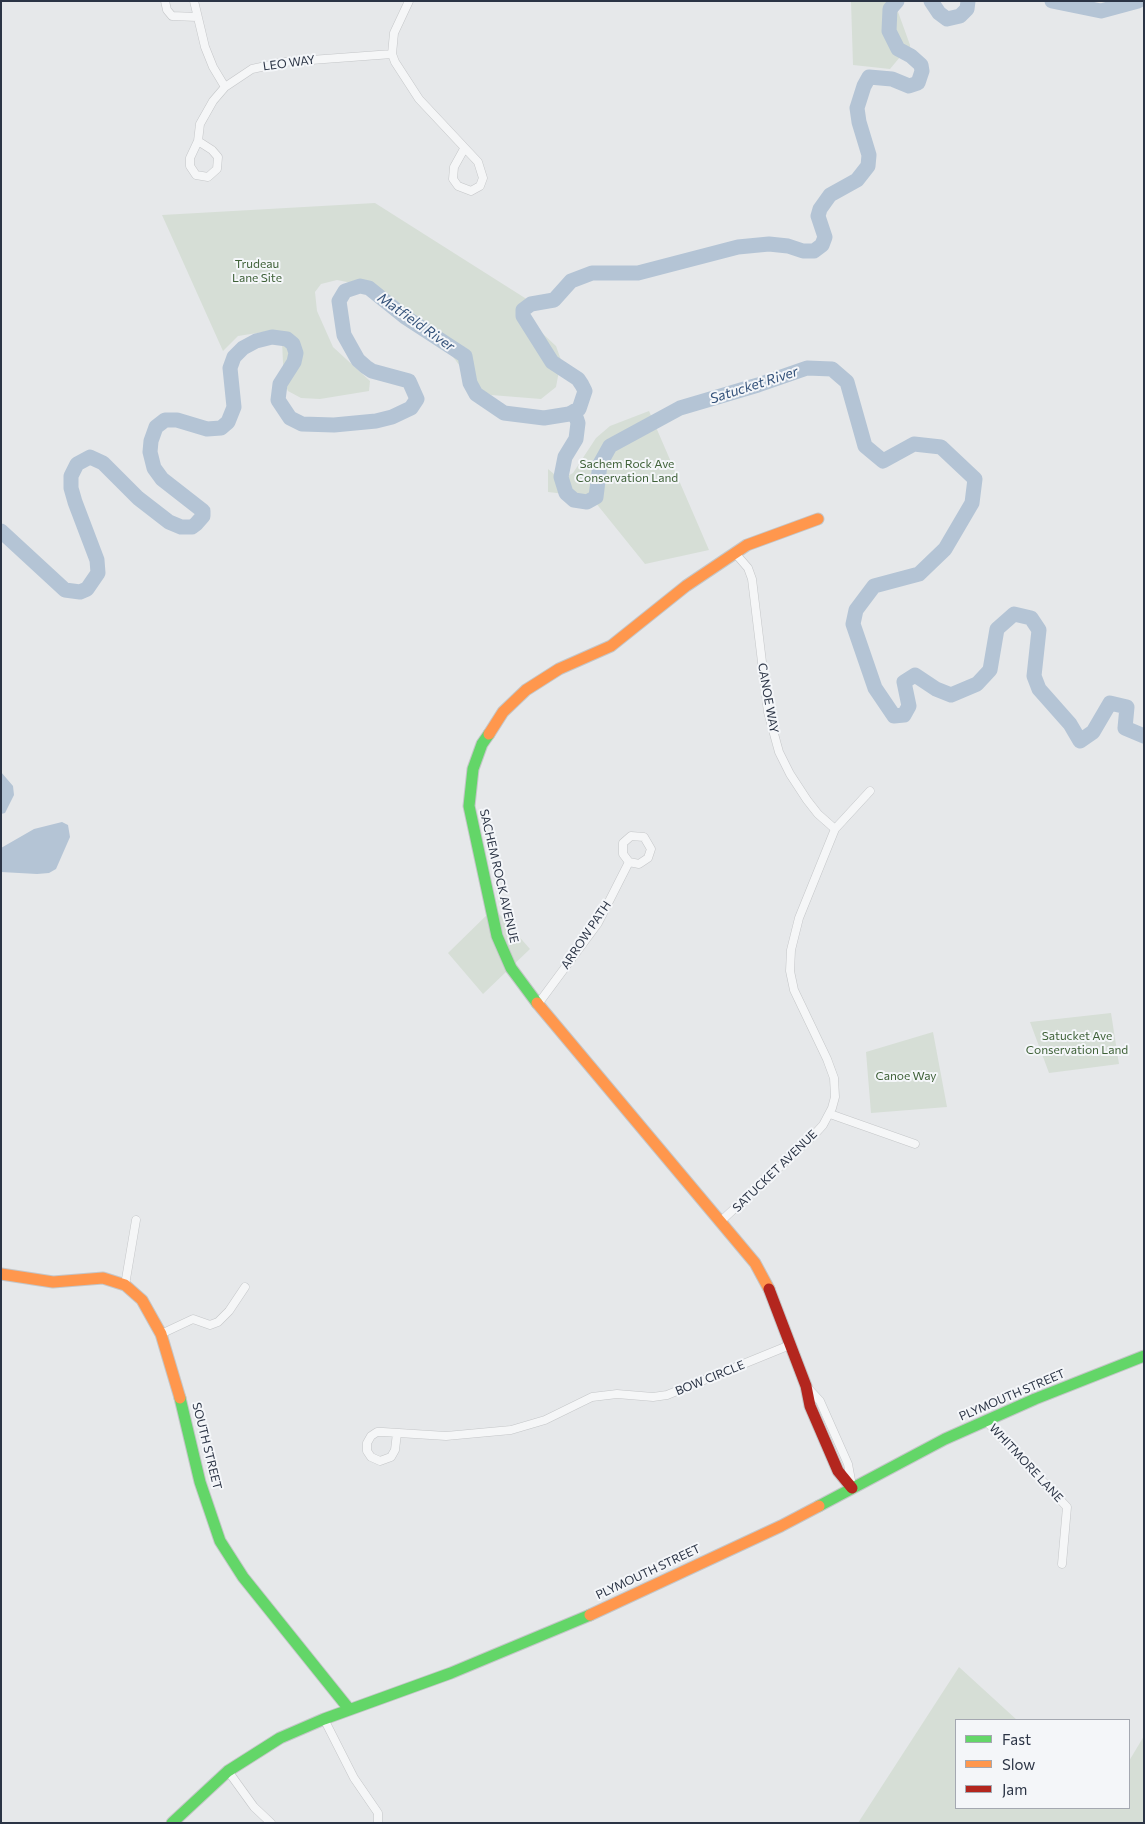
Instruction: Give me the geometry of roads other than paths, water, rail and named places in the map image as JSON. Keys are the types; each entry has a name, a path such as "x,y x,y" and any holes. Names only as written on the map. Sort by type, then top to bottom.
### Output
{"street":[{"path":"166,1 167,10 172,16 197,17"},
{"path":"194,1 209,59 224,86"},
{"path":"409,1 398,23 392,54 411,89 464,149 478,162 483,174 480,186 471,191 458,186 453,179 453,171 464,149"},
{"name":"LEO WAY","path":"198,141 212,150 218,157 217,170 208,177 196,175 190,166 190,158 198,141 198,129 212,100 224,86 242,74 271,64 392,54"},
{"name":"SACHEM ROCK AVENUE","path":"818,519 767,536 735,553 686,586 611,646 559,669 533,684 503,712 480,750 470,781 469,806 479,860 500,946 517,978 761,1272 806,1386 810,1406 838,1471 852,1488"},
{"name":"CANOE WAY","path":"735,553 748,568 752,579 766,700 779,752 807,800 818,814 835,829"},
{"name":"SATUCKET AVENUE","path":"721,1222 791,1158 823,1126 830,1114 835,1097 834,1078 794,990 790,961 797,924 835,829 870,791"},
{"name":"ARROW PATH","path":"538,1004 598,923 629,862"},
{"path":"830,1114 915,1144"},
{"path":"125,1285 136,1220"},
{"name":"SOUTH STREET","path":"1,1274 54,1282 95,1277 125,1285 148,1307 161,1334 182,1405 199,1476 220,1541 236,1568 349,1709"},
{"path":"161,1334 194,1320 210,1325 218,1322 229,1311 245,1288"},
{"name":"BOW CIRCLE","path":"397,1433 446,1436 511,1430 545,1420 592,1397 627,1394 653,1397 666,1395 790,1345"},
{"name":"PLYMOUTH STREET","path":"172,1823 228,1771 268,1744 349,1709 451,1673 542,1636 758,1537 931,1446 986,1421 1144,1356"},
{"name":"WHITMORE LANE","path":"986,1421 1067,1507 1065,1552 1062,1564"},
{"path":"380,1432 397,1433 395,1450 391,1457 380,1461 371,1457 366,1445 371,1436 380,1432"},
{"path":"324,1719 354,1778 378,1813 378,1822"},
{"path":"228,1771 254,1806 270,1823"}],"water":[{"path":"1,772 13,786 14,795 5,813 1,814"},
{"path":"62,822 68,825 70,837 56,869 49,873 37,874 1,872 1,848 34,829"}],"waterway":[{"name":"Matfield River","path":"1,531 65,590 80,592 87,589 98,573 97,560 75,502 71,488 71,476 77,464 90,457 103,463 138,498 169,522 181,527 192,527 203,516 203,511 162,479 154,468 150,452 151,441 156,427 165,420 177,420 207,429 221,428 228,422 234,407 230,368 234,357 243,348 256,341 272,337 287,339 293,344 296,353 294,362 280,384 278,400 290,418 302,424 334,425 376,421 392,417 411,408 417,399 409,381 372,371 366,367 358,360 344,335 339,301 345,291 360,286 369,288 405,317 465,356 470,383 476,394 504,413 544,418 569,414 579,409 585,391 582,385 578,379 552,362 523,316 523,310 531,304 554,300 571,281 592,273 638,273 738,247 769,244 788,246 803,251 814,251 822,245 825,237 818,216 820,209 830,195 857,180 868,166 869,155 859,122 857,108 869,77 892,79 909,86 918,83 922,71 921,65 911,56 898,49 889,31 890,9 897,1"},
{"name":"Matfield River","path":"931,1 939,13 947,19 960,16 967,9 968,1"},
{"name":"Matfield River","path":"1052,1 1101,11 1138,1"},
{"name":"Satucket River","path":"574,411 578,423 576,439 565,457 561,477 566,493 574,500 587,502 596,497 600,464 610,446 680,408 807,368 832,369 847,382 865,446 883,461 914,444 941,447 975,479 972,503 945,549 919,574 874,586 856,610 853,624 875,688 894,716 904,715 909,706 904,682 915,675 936,689 951,695 977,684 990,670 997,629 1014,614 1031,618 1039,630 1034,676 1039,689 1070,724 1080,741 1093,732 1110,703 1127,707 1125,728 1144,736"}],"park label":[{"name":"Trudeau Lane Site","path":"257,271"},
{"name":"Sachem Rock Ave Conservation Land","path":"627,471"},
{"name":"Satucket Ave Conservation Land","path":"1077,1043"},
{"name":"Canoe Way","path":"906,1076"}]}
